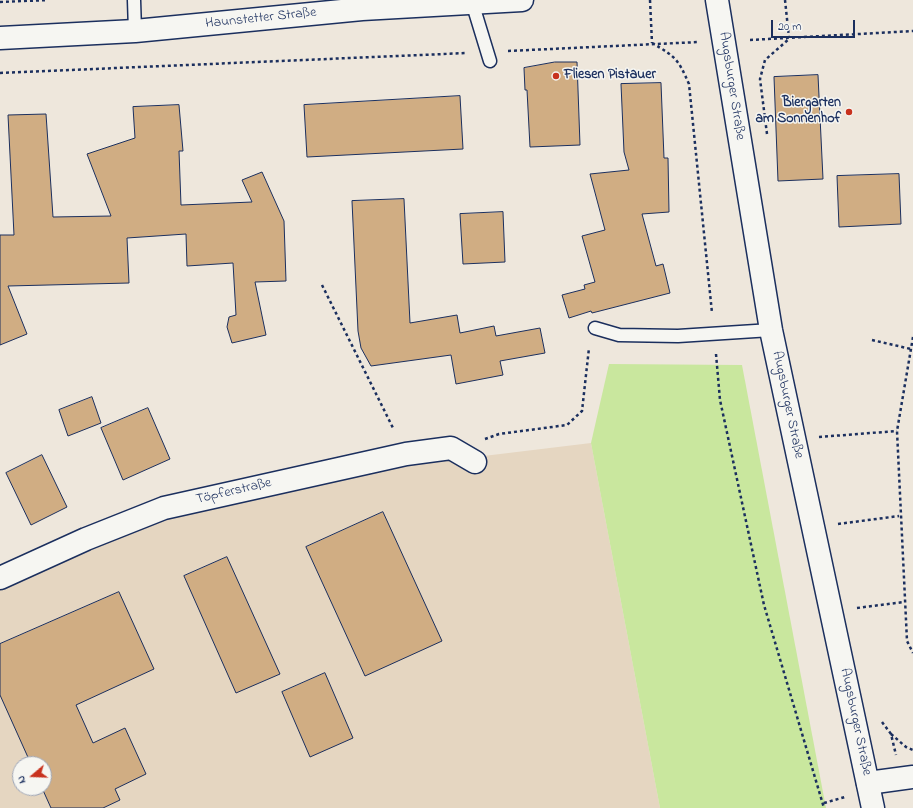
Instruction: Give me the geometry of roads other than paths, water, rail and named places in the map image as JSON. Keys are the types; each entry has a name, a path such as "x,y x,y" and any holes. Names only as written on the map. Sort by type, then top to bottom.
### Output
{"street":[{"name":"Haunstetter Straße","path":"0,38 135,31 362,9 522,0"},
{"name":"Augsburger Straße","path":"717,0 771,330 873,808"},
{"name":"Töpferstraße","path":"0,578 86,539 164,508 406,454 451,448 475,462"},
{"path":"868,783 907,778"}],"lane":[{"path":"134,0 135,31"},
{"path":"472,2 488,57"},
{"path":"595,328 619,335 678,336 771,330"}],"place":[{"name":"Fliesen Pistauer","path":"556,76"},
{"name":"Biergarten am Sonnenhof","path":"849,112"}]}
